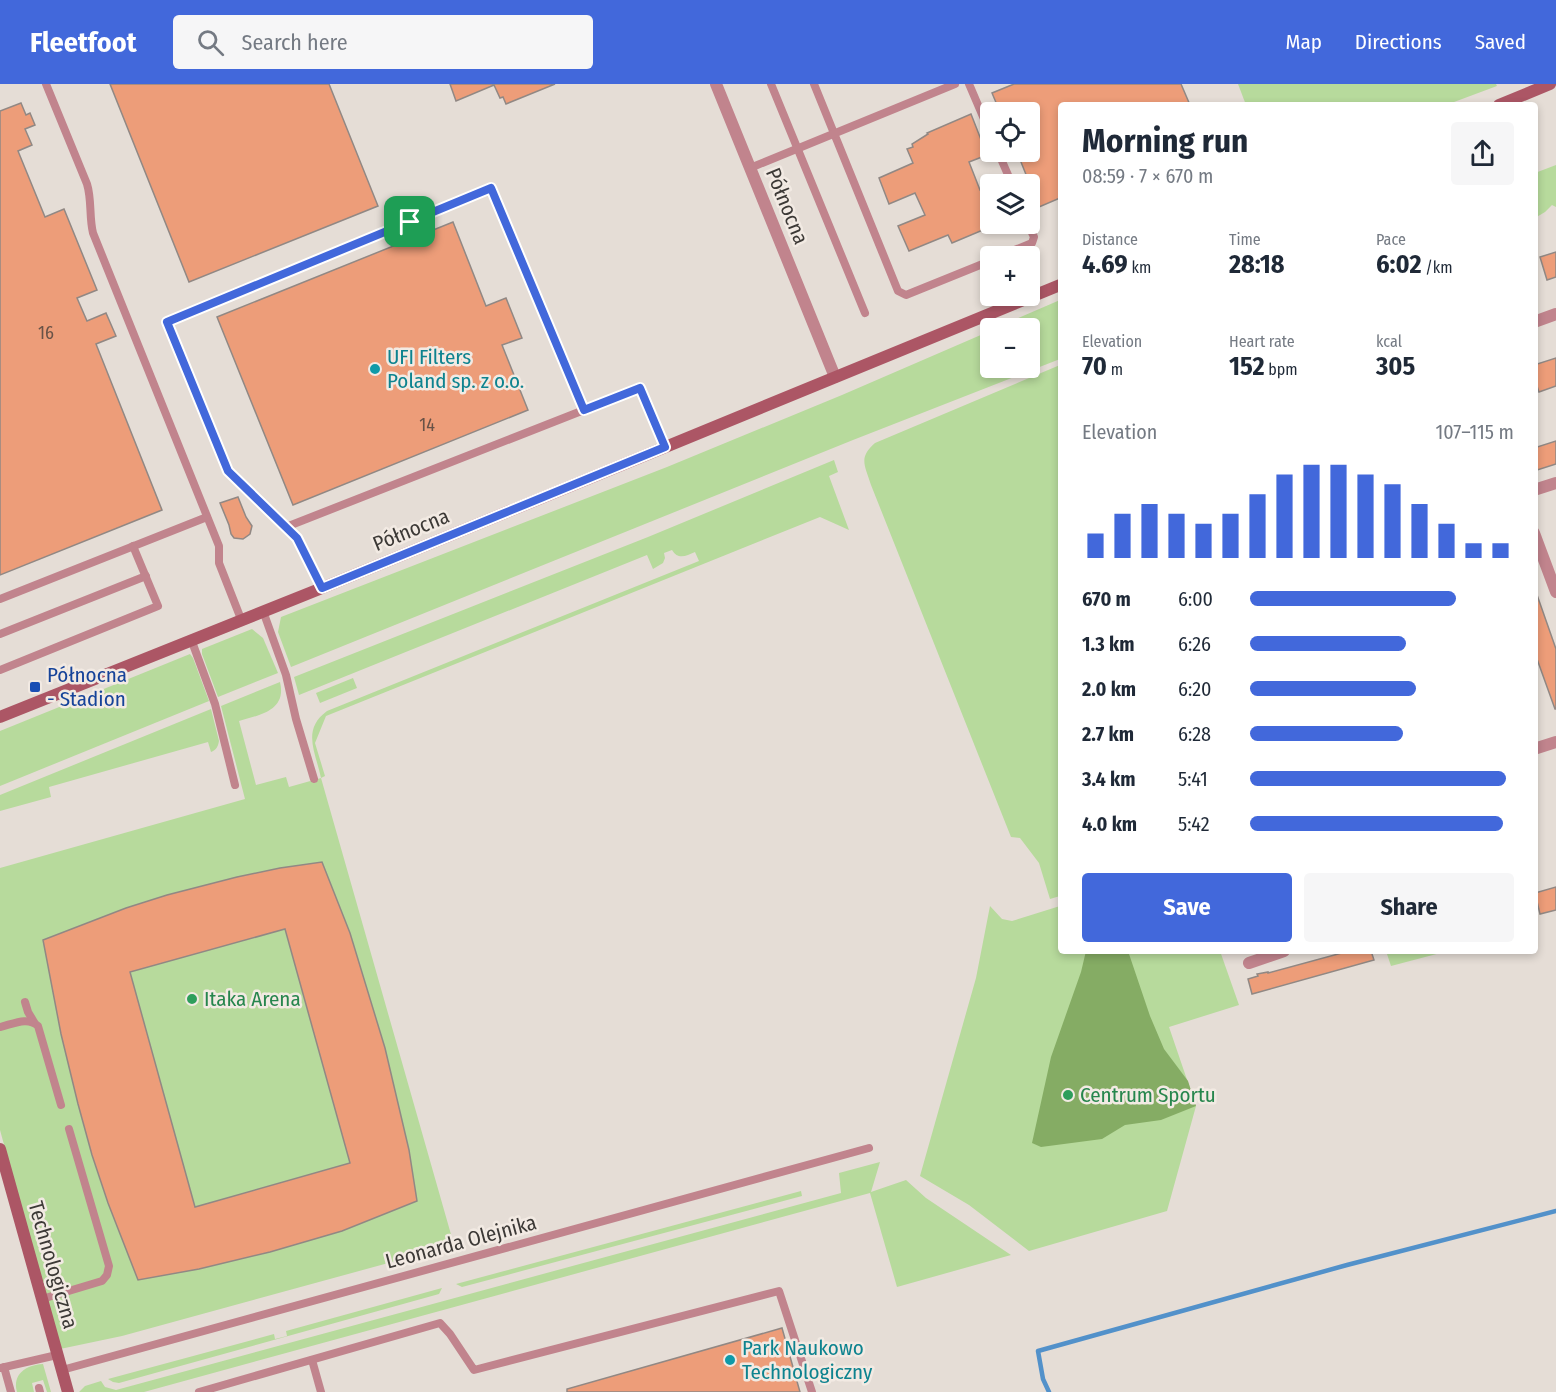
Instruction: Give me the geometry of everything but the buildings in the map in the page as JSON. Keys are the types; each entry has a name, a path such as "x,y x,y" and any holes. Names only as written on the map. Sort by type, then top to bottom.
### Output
{"street":[{"name":"Północna","path":"716,84 835,377"},
{"path":"1506,102 1550,84"},
{"name":"Północna","path":"0,717 322,588 1058,286"},
{"path":"1538,321 1556,314"},
{"path":"1538,489 1556,483"},
{"path":"1538,544 1556,592"},
{"path":"1538,748 1556,742"},
{"path":"1249,963 1275,954"},
{"name":"Technologiczna","path":"0,1149 68,1392"}],"lane":[{"path":"46,84 90,192 90,221 93,233 219,546 219,563 241,619"},
{"path":"771,84 865,313"},
{"path":"814,84 898,291 906,295 980,265"},
{"path":"750,168 955,84"},
{"path":"969,84 980,110"},
{"path":"322,588 297,538 228,471 167,322 491,188 584,410"},
{"path":"1025,246 1032,243 1033,234"},
{"path":"286,527 640,388 665,447"},
{"path":"0,599 207,516"},
{"path":"0,670 158,606 133,546"},
{"path":"0,634 146,576"},
{"path":"263,611 286,675 314,780"},
{"path":"191,639 216,704 235,785"},
{"path":"26,1002 28,1012 38,1026 62,1105"},
{"path":"0,1027 27,1020 34,1022"},
{"path":"42,1299 102,1281 107,1275 109,1266 69,1129"},
{"name":"Leonarda Olejnika","path":"62,1370 869,1148"},
{"path":"199,1392 441,1323 474,1370 779,1291 812,1392"},
{"path":"11,1392 2,1367 57,1355"},
{"path":"312,1360 321,1392"}],"green space":[{"path":"1238,84 1496,84 1497,86 1454,102 1245,102"},
{"path":"1556,165 1556,207 1552,205 1538,216 1538,172"},
{"path":"1058,301 1058,360 1040,367 1040,318 1018,318"},
{"path":"980,335 980,378 1011,378 291,667 278,632 281,617 667,467"},
{"path":"1058,366 1058,897 1050,899 1039,863 1020,838 1011,837 871,485 864,462 870,448 875,443 1029,378 1040,378 1040,373"},
{"path":"834,460 838,472 829,476 849,530 820,517 326,716 315,743 325,776 321,778 312,734 319,718 327,711 699,561 695,552 680,556 672,550 664,553 663,563 653,569 647,555 299,695 294,677 648,537"},
{"path":"252,629 263,638 278,673 218,697 202,649"},
{"path":"190,654 209,701 0,786 0,731"},
{"path":"353,678 357,688 320,703 316,693"},
{"name":"Itaka Arena","path":"280,682 281,692 275,706 263,714 239,721 256,785 286,777 289,787 321,778 454,1245 122,1336 60,1349 0,1130 0,868 245,799 221,706"},
{"path":"211,709 219,741 211,752 208,742 49,787 51,797 0,811 0,795"},
{"name":"Centrum Sportu","path":"990,906 1002,919 1012,921 1058,907 1058,954 1221,954 1239,1005 1169,1027 1196,1106 1167,1211 1029,1251 969,1205 920,1176 976,978"},
{"path":"1085,954 1129,954 1164,1049 1188,1081 1196,1106 1161,1120 1125,1125 1102,1139 1041,1147 1032,1143 1051,1057"},
{"path":"1387,954 1437,954 1391,966"},
{"path":"880,1162 871,1192 906,1180 926,1198 1011,1255 897,1287 870,1193 144,1392 79,1392 85,1386 101,1381 105,1387 116,1390 841,1193 839,1173"},
{"path":"801,1191 802,1196 462,1287 456,1284"},
{"path":"442,1288 439,1294 119,1383 108,1379 274,1334 275,1339 287,1336 286,1331"},
{"path":"43,1364 51,1392 47,1392 43,1380 32,1383 34,1392 17,1392 19,1375 31,1366"}],"waterway":[{"path":"1049,1392 1043,1379 1038,1351 1347,1265 1556,1211"}],"place":[{"name":"UFI Filters Poland sp. z o.o.","path":"375,369"},
{"name":"Północna - Stadion","path":"35,687"},
{"name":"Itaka Arena","path":"192,999"},
{"name":"Centrum Sportu","path":"1068,1095"},
{"name":"Park Naukowo Technologiczny","path":"730,1360"}],"route":[{"path":"491,188 584,410 640,388 665,447 322,588 297,538 228,471 167,322 410,222 491,188"}]}
